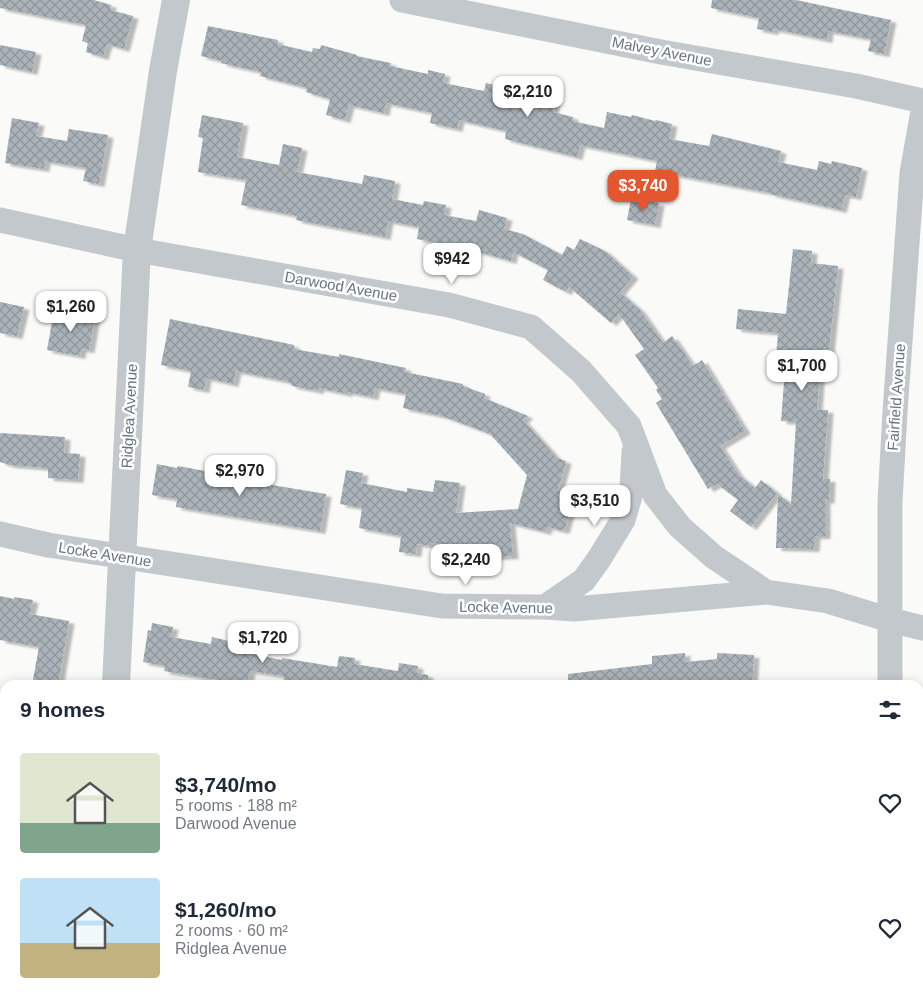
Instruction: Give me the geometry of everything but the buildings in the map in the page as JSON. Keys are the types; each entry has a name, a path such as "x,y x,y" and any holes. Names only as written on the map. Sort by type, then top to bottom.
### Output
{"street":[{"name":"Ridglea Avenue","path":"116,680 137,250 163,71 176,0"},
{"name":"Malvey Avenue","path":"402,0 661,52 856,86 923,101"},
{"name":"Fairfield Avenue","path":"890,680 890,502 895,412 912,173 923,111"},
{"name":"Darwood Avenue","path":"0,220 137,250 449,305 531,327 581,371 629,426 655,495 680,527 714,558 766,592"},
{"path":"544,607 584,580 623,520 632,489 634,442"},
{"name":"Locke Avenue","path":"0,534 48,545 442,606 574,609 766,592 828,601 923,628"}]}
